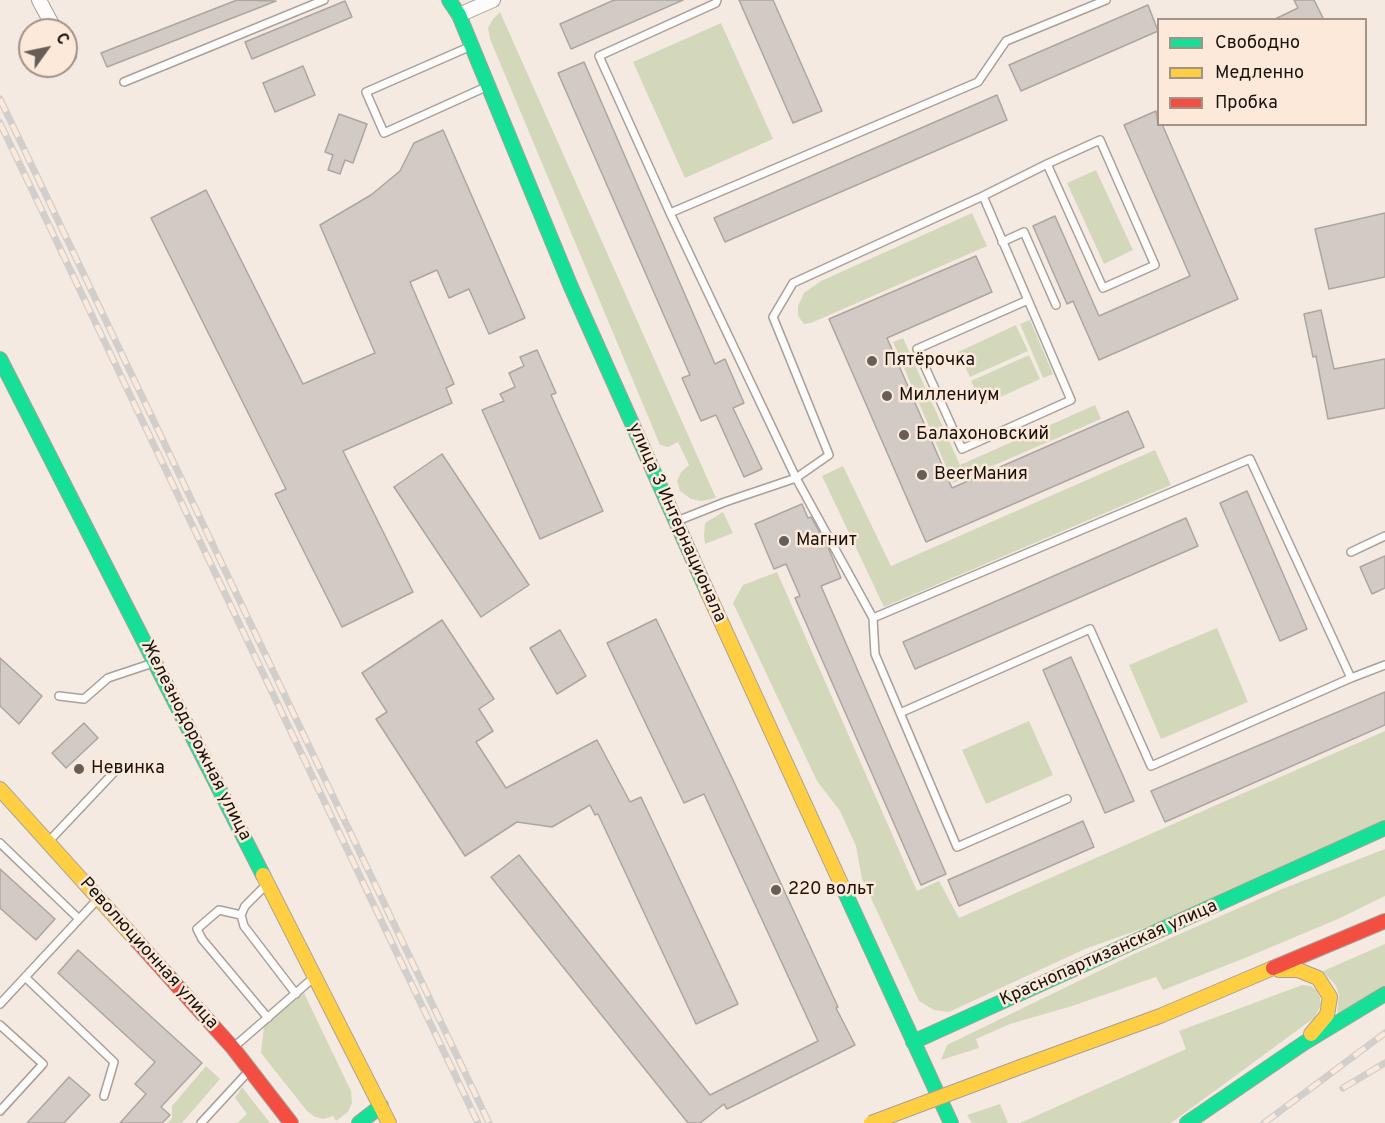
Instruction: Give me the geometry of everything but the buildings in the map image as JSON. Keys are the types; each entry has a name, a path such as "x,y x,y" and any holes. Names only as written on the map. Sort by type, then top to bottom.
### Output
{"main road":[{"name":"улица 3 Интернационала","path":"449,0 459,15 571,287 675,522 914,1042"},
{"name":"Железнодорожная улица","path":"0,359 389,1123"},
{"name":"Революционная улица","path":"0,789 233,1048 291,1123"},
{"name":"Краснопартизанская улица","path":"914,1042 1385,828"},
{"path":"871,1123 1160,1016 1385,921"},
{"path":"1273,970 1298,970 1318,978 1329,998 1327,1015 1304,1043"},
{"path":"1187,1123 1304,1043 1385,994"},
{"path":"914,1042 951,1123"},
{"path":"359,1123 381,1106"}],"street":[{"path":"39,0 49,18"},
{"path":"459,15 493,0"}],"lane":[{"path":"124,82 324,0"},
{"path":"717,0 716,3 599,56 670,213 796,478 873,618 875,654 957,847 1067,799"},
{"path":"670,213 978,82 1006,41 1106,0"},
{"path":"472,46 366,92 384,133 489,86"},
{"path":"675,522 796,478 829,455 773,317 793,283 982,196 1047,164 1100,140 1155,265 1103,288 1047,164"},
{"path":"982,196 1028,300 1071,400 962,449 917,349 1028,300"},
{"path":"1002,242 1024,232 1056,306"},
{"path":"873,618 1250,459 1351,678"},
{"path":"1351,552 1385,536"},
{"path":"900,713 1089,629 1151,766 1385,665"},
{"path":"59,696 84,699 108,678 155,662"},
{"path":"48,842 119,767"},
{"path":"0,843 79,919"},
{"path":"268,884 245,906 241,915 244,926 296,994"},
{"path":"0,1004 98,899"},
{"path":"241,915 219,910 197,928 202,939 268,1018"},
{"path":"233,1048 315,976"},
{"path":"26,977 114,1062 104,1096"},
{"path":"0,1025 43,1064 0,1111"},
{"path":"201,1123 240,1078 250,1070"}],"green space":[{"path":"500,12 716,498 701,501 691,499 680,491 677,481 681,472 689,465 678,442 668,447 660,445 490,39 488,28"},
{"path":"721,23 773,139 685,178 633,62"},
{"path":"1096,170 1133,250 1104,264 1067,183"},
{"path":"972,213 987,246 811,323 804,324 798,316 798,306 804,293 821,281"},
{"path":"1030,320 1053,374 1043,378 1020,324"},
{"path":"1016,325 1028,351 970,377 958,352"},
{"path":"903,338 960,465 1095,405 1101,419 953,483 893,342"},
{"path":"1029,355 1040,379 983,405 971,381"},
{"path":"1155,450 1171,485 884,607 822,476 843,466 891,566"},
{"path":"723,512 733,533 705,544 705,523"},
{"path":"777,572 917,891 939,881 959,918 1385,731 1385,823 1180,915 1085,949 949,1012 934,1010 919,1001 862,879 856,846 840,811 817,781 733,603 743,585"},
{"path":"1217,628 1248,702 1161,739 1129,665"},
{"path":"1029,721 1053,775 986,804 962,750"},
{"path":"1385,849 1385,896 1338,919 1163,990 1156,977 1072,1006 1010,1024 976,1039 979,1048 941,1060 947,1045 1132,955 1282,889"},
{"path":"1385,944 1385,988 1337,1014 1339,995 1336,986 1323,971"},
{"path":"1302,985 1311,986 1320,997 1321,1005 1314,1018 1171,1123 1020,1123 1186,1049 1179,1031"},
{"path":"304,993 351,1091 352,1103 348,1112 336,1121 333,1116 324,1119 315,1117 307,1111 261,1053 264,1026"},
{"path":"206,1066 220,1079 182,1123 168,1123 172,1118 172,1106"},
{"path":"242,1087 270,1123 237,1123 247,1114 235,1098"},
{"path":"1000,1104 1008,1123 972,1123 967,1115"}],"railway":[{"path":"0,99 489,1123"},
{"path":"0,123 478,1123"},
{"path":"1264,1123 1385,1033"},
{"path":"1343,1088 1385,1063"}],"traffic: fast":[{"path":"449,0 459,15 571,287 707,591"},
{"path":"0,359 263,875"},
{"path":"913,1042 1385,828"},
{"path":"843,888 951,1123"},
{"path":"1187,1123 1304,1043 1385,994"},
{"path":"359,1123 381,1106"}],"traffic: slow":[{"path":"707,591 843,888"},
{"path":"0,789 136,940"},
{"path":"263,875 389,1123"},
{"path":"1023,1066 1160,1016 1273,968"},
{"path":"1279,970 1298,970 1318,978 1330,997 1327,1015 1311,1034"},
{"path":"871,1123 1023,1066"}],"traffic: jam":[{"path":"1273,968 1385,921"},
{"path":"136,940 233,1048 291,1123"}],"place":[{"name":"Пятёрочка","path":"872,361"},
{"name":"Миллениум","path":"887,396"},
{"name":"Балахоновский","path":"904,435"},
{"name":"BeerМания","path":"922,475"},
{"name":"Магнит","path":"784,541"},
{"name":"Невинка","path":"79,769"},
{"name":"220 вольт","path":"776,890"}]}
